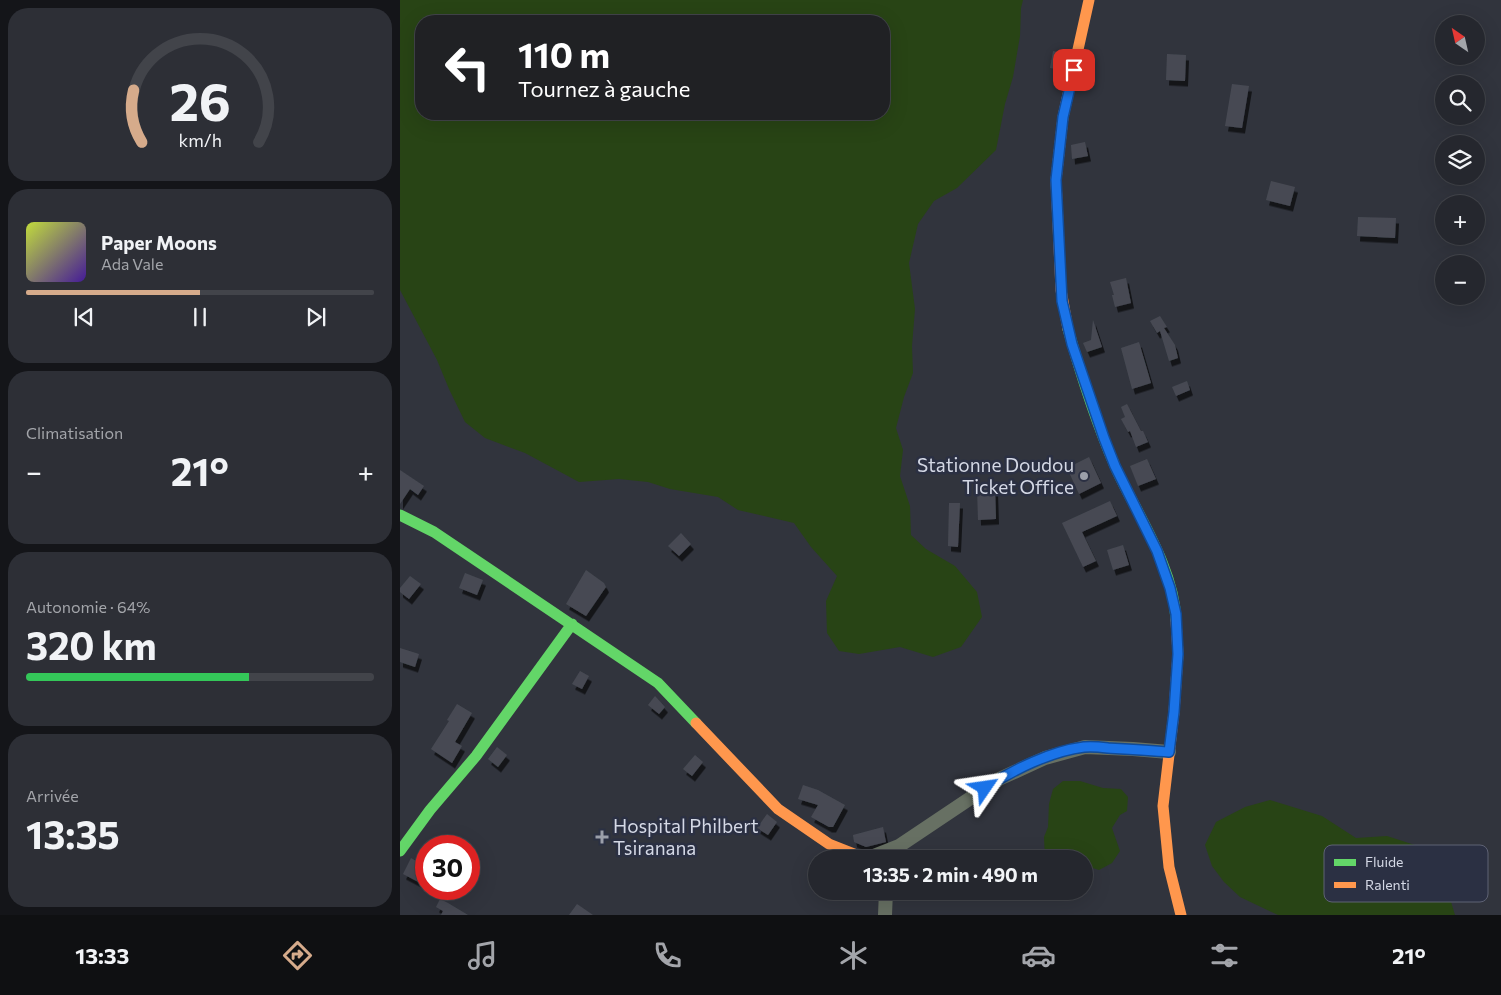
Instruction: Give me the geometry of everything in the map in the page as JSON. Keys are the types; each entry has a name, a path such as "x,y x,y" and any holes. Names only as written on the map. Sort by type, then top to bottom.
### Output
{"street":[{"path":"1090,0 1063,117 1058,156 1056,180 1060,290 1065,321 1104,438 1115,466 1157,551 1170,588 1176,614 1178,654 1174,712 1163,806 1169,867 1181,915"},
{"path":"400,515 434,532 658,683 778,809 829,844 842,850"},
{"path":"400,851 430,810 476,756 572,624"},
{"path":"889,850 899,846 999,779 1045,758 1085,747 1169,752"},
{"path":"885,915 886,900"}],"green space":[{"path":"400,0 1023,0 1020,36 1013,77 1005,104 996,150 957,188 934,201 918,224 909,263 915,309 912,346 913,373 904,397 896,428 903,450 900,476 910,506 911,535 926,549 955,566 977,592 982,617 961,647 933,657 900,647 859,654 839,651 827,633 826,601 837,576 811,547 794,523 738,510 718,497 670,489 648,482 619,479 579,482 525,453 485,438 465,422 437,360 400,290"},
{"path":"1063,781 1080,781 1103,788 1121,789 1128,797 1127,811 1120,815 1112,828 1120,851 1112,863 1099,870 1093,868 1093,850 1045,850 1044,837 1048,827 1049,804 1053,789"},
{"path":"1270,800 1322,816 1356,838 1387,836 1415,845 1324,845 1324,902 1451,902 1455,915 1278,915 1240,897 1224,882 1212,866 1205,845 1216,822 1245,807"}],"building":[{"path":"1053,51 1066,54 1062,70 1050,68"},
{"path":"1167,54 1186,55 1185,81 1166,80"},
{"path":"1232,84 1249,86 1242,128 1225,126"},
{"path":"1085,142 1088,156 1072,159 1071,145"},
{"path":"1271,181 1295,187 1290,206 1266,200"},
{"path":"1358,217 1396,218 1395,238 1357,236"},
{"path":"1126,278 1131,303 1115,307 1110,282"},
{"path":"1160,316 1167,327 1164,328 1175,345 1178,358 1169,361 1160,331 1157,333 1150,321"},
{"path":"1093,320 1102,347 1087,352 1083,343 1091,340"},
{"path":"1139,342 1151,383 1132,389 1121,348"},
{"path":"1187,381 1190,390 1176,396 1172,387"},
{"path":"1127,404 1148,442 1136,447 1130,431 1128,432 1121,419 1125,417 1121,407"},
{"name":"Stationne Doudou Ticket Office","path":"1089,457 1101,483 1079,494 1067,468"},
{"path":"1147,459 1156,479 1138,486 1130,466"},
{"path":"400,470 424,486 418,495 410,489 400,504"},
{"path":"995,487 996,519 978,520 977,488"},
{"path":"1110,501 1117,516 1082,532 1096,561 1083,567 1062,523"},
{"path":"949,503 960,503 958,547 948,546"},
{"path":"681,533 691,544 679,556 668,546"},
{"path":"1123,545 1129,565 1113,570 1107,550"},
{"path":"586,570 604,583 606,587 586,616 566,604"},
{"path":"465,573 483,580 477,595 459,588"},
{"path":"410,576 421,584 409,599 400,592 400,588"},
{"path":"400,648 419,654 415,667 400,662"},
{"path":"580,671 589,676 582,689 572,684"},
{"path":"655,696 665,707 659,714 648,705"},
{"path":"457,704 472,713 455,742 462,746 452,763 431,749 449,721 447,720"},
{"path":"497,747 507,755 498,767 488,759"},
{"path":"695,755 703,762 692,776 683,769"},
{"path":"803,785 818,790 845,805 833,827 829,827 811,817 818,805 798,799"},
{"path":"767,814 777,822 768,835 757,828"},
{"path":"883,827 886,842 866,847 854,842 853,835"},
{"path":"411,858 415,860 415,880 403,874"},
{"path":"440,900 442,900 468,915 441,915 443,911 436,907"},
{"path":"577,904 593,915 569,915"}],"traffic: fast":[{"path":"1068,329 1089,398 1108,449 1153,541 1169,580 1176,620"},
{"path":"400,515 434,532 658,683 696,723"},
{"path":"400,851 430,810 476,756 572,624"}],"traffic: slow":[{"path":"1068,329 1061,290 1056,180 1063,117 1089,0"},
{"path":"1176,620 1178,654 1174,712 1163,806 1169,867 1181,915"},
{"path":"696,723 778,809 829,844 844,850"}],"place":[{"name":"Stationne Doudou Ticket Office","path":"1084,476"},
{"name":"Hospital Philbert Tsiranana","path":"602,837"}],"route":[{"path":"985,788 1026,765 1085,747 1169,752 1170,745 1178,654 1176,614 1170,588 1157,551 1115,466 1104,438 1065,321 1060,290 1056,180 1063,117 1074,70"}]}
